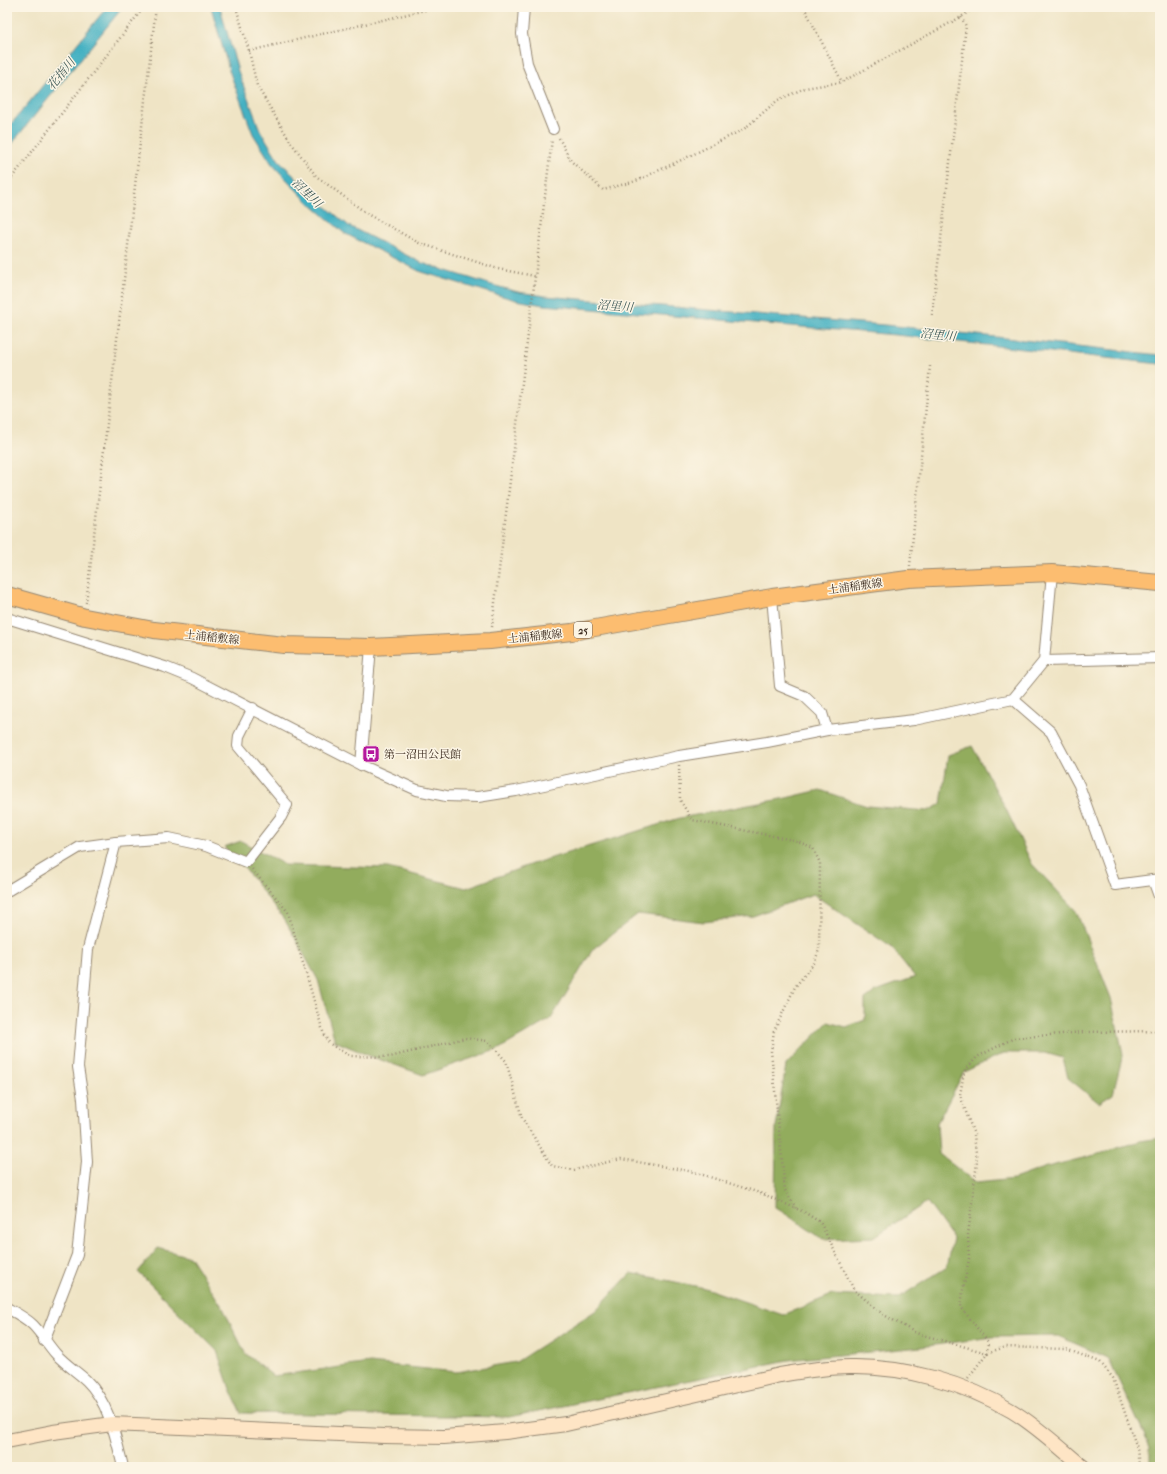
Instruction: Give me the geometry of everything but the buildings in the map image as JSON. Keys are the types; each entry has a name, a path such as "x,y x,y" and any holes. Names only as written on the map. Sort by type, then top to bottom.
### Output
{"main road":[{"name":"土浦稲敷線","path":"7,595 85,617 154,630 276,644 371,647 490,641 572,632 772,597 908,579 1052,573 1160,583"}],"street":[{"path":"524,7 522,34 527,62 553,129"},
{"path":"7,618 165,667 192,678 361,764 417,790 446,796 478,797 516,791 679,756 767,742 827,730 914,720 1013,699 1044,661 1052,573"},
{"path":"772,597 780,686 804,696 822,713 827,730"},
{"path":"361,764 371,647"},
{"path":"1044,661 1160,658"},
{"path":"1013,699 1051,732 1079,785 1115,885 1157,879 1160,899"},
{"path":"7,891 80,847 116,842 169,838 206,846 246,862 282,817 286,805 238,746 239,736 252,708"},
{"path":"44,1341 77,1254 87,1162 83,1099 78,1067 88,949 116,842"},
{"path":"7,1308 17,1313 32,1325 64,1363 87,1381 99,1396 112,1424 124,1467"},
{"path":"7,1441 53,1432 112,1424 384,1436 444,1437 504,1432 566,1424 780,1375 815,1369 850,1367 887,1369 918,1374 962,1386 1012,1411 1033,1426 1083,1467"}],"path":[{"path":"7,184 144,7"},
{"path":"85,617 156,7"},
{"path":"236,7 249,51 256,86 290,141 316,176 369,215 418,243 498,269 535,276"},
{"path":"249,51 438,7"},
{"path":"799,7 806,11 842,82"},
{"path":"553,129 571,161 603,190 636,181 744,129 778,100 805,88 842,82 975,7"},
{"path":"932,316 966,26 961,16"},
{"path":"490,641 553,129"},
{"path":"908,579 930,366"},
{"path":"679,756 680,800 692,820 798,841 813,848 820,863 819,950 814,963 792,993 774,1031 771,1051 785,1190 796,1209"},
{"path":"246,862 288,912 324,1035 330,1044 350,1056 390,1057 465,1038 488,1041 506,1061 522,1118 552,1166 574,1170 621,1159 694,1172 763,1194 820,1222 854,1290 884,1315 916,1333 987,1353 1005,1347 1066,1348 1100,1362 1113,1378 1138,1448 1139,1467"},
{"path":"962,1386 987,1353 988,1342 961,1307 969,1259 968,1235 977,1162 974,1135 960,1095 964,1072 977,1057 1014,1038 1084,1032 1160,1031"}],"green space":[{"path":"972,746 1005,807 1032,864 1076,911 1111,998 1123,1054 1113,1094 1099,1103 1068,1078 1063,1058 1045,1053 1004,1053 964,1072 937,1123 939,1154 976,1183 1014,1179 1047,1167 1095,1155 1140,1141 1160,1138 1160,1467 1150,1467 1150,1447 1108,1358 1058,1336 992,1337 921,1347 788,1360 509,1417 241,1413 230,1389 217,1351 138,1272 158,1248 190,1257 223,1308 245,1353 273,1376 370,1363 456,1372 516,1362 595,1311 631,1273 705,1288 783,1315 832,1295 898,1298 947,1267 953,1238 927,1202 874,1237 823,1239 775,1207 776,1127 786,1065 828,1022 846,1027 865,1020 865,999 876,991 915,977 891,947 813,894 753,916 704,922 638,914 593,949 551,1019 499,1049 423,1075 370,1056 335,1041 318,980 286,922 239,861 224,847 241,841 285,865 388,868 466,888 532,864 680,818 820,790 867,806 928,811 941,804 948,755"}],"water":[{"name":"花指川","path":"107,7 123,7 7,151 8,128"},
{"name":"沼里川","path":"211,7 220,7 238,71 260,130 278,159 312,195 349,226 422,263 518,292 545,296 896,326 1160,355 1160,364 896,335 544,305 516,300 419,271 344,233 306,200 272,164 253,134 230,73"}],"place":[{"name":"第一沼田公民館","path":"371,754"}]}
